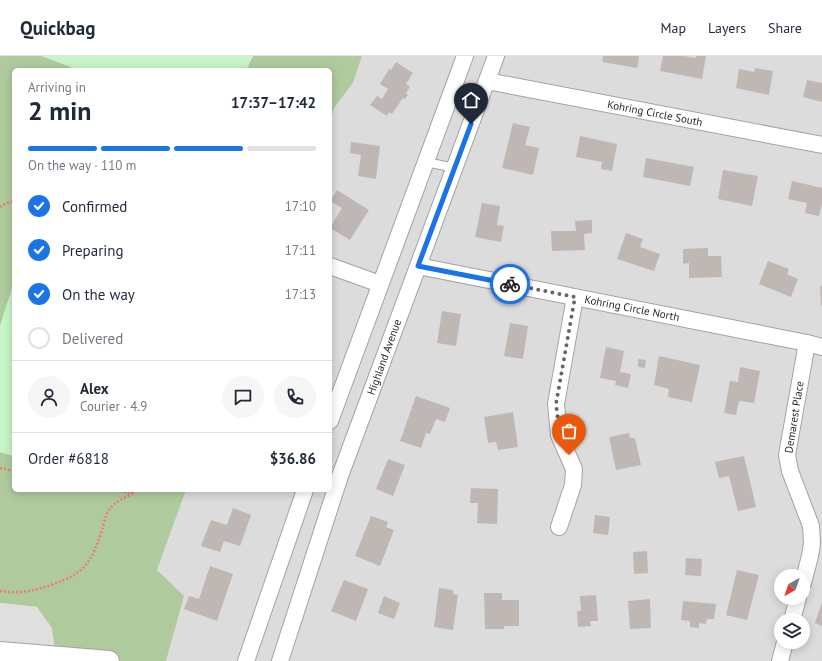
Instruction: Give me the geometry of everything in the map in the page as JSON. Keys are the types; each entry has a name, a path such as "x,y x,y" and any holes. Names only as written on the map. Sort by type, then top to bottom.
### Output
{"street":[{"path":"332,416 465,56"},
{"name":"Highland Avenue","path":"332,484 418,266 496,56"},
{"name":"Kohring Circle South","path":"487,81 822,145"},
{"name":"Kohring Circle North","path":"418,266 815,345"},
{"path":"332,267 380,284"},
{"path":"559,527 573,485 574,469 560,435 556,404 575,297"},
{"name":"Demarest Place","path":"810,569 816,557 812,543 811,526 790,471 787,455 815,345"},
{"path":"246,661 304,492"},
{"name":"Highland Avenue","path":"280,661 330,492"},
{"path":"780,661 784,649"},
{"path":"0,652 38,658 109,661"}],"lane":[{"path":"426,162 455,168"}],"path":[{"path":"0,207 12,202"},
{"path":"0,468 12,471"},
{"path":"127,492 134,493"},
{"path":"0,591 33,591 70,578 86,566 97,546 109,510 119,500 134,493"}],"shaded area":[{"path":"362,56 822,56 822,661 166,661 183,596 157,570 185,492 332,492 332,116 334,108 353,83"},
{"path":"0,603 37,607 52,628 56,657 0,652"}],"green space":[{"path":"0,56 42,56 71,68 12,68 12,289 0,326"},
{"path":"42,56 253,56 247,68 71,67"},
{"path":"253,56 362,56 353,83 334,108 332,116 332,68 247,68"},
{"path":"12,289 12,455 0,452 0,326"},
{"path":"0,452 12,455 12,492 185,492 157,570 184,596 166,661 109,661 56,657 37,607 0,603"}],"building":[{"path":"603,56 639,56 637,68 602,62"},
{"path":"663,56 684,56 696,58 696,56 706,56 702,79 660,71"},
{"path":"396,62 413,73 406,84 410,87 406,93 408,95 405,99 403,98 392,114 389,112 387,116 370,105 377,96 382,99 388,89 380,84 389,69 391,70"},
{"path":"755,68 773,71 769,95 736,88 739,69 754,72"},
{"path":"807,80 822,83 822,102 803,97"},
{"path":"513,123 530,127 525,145 539,148 533,175 502,168"},
{"path":"580,136 617,144 612,171 601,169 602,162 576,157"},
{"path":"351,142 380,146 376,179 358,176 361,155 350,153"},
{"path":"646,158 694,167 690,186 643,177"},
{"path":"723,170 758,176 752,206 718,199"},
{"path":"792,181 822,188 822,204 819,216 805,213 807,203 788,199"},
{"path":"337,190 369,210 350,240 332,229 332,225 342,208 332,202 332,198"},
{"path":"482,203 500,206 497,225 504,226 501,242 475,237"},
{"path":"592,220 592,233 584,234 585,250 552,251 551,231 576,231 575,221"},
{"path":"626,233 643,239 640,247 660,254 654,271 617,259"},
{"path":"708,248 708,256 721,256 722,277 689,278 689,263 683,264 683,249"},
{"path":"768,261 789,269 787,274 798,279 791,297 759,284"},
{"path":"820,286 822,286 822,306 821,306"},
{"path":"442,311 461,314 456,346 437,343"},
{"path":"510,323 528,326 523,359 504,356"},
{"path":"606,347 624,351 620,372 631,374 628,388 615,385 616,381 600,378"},
{"path":"659,356 700,365 692,402 668,397 669,389 654,385"},
{"path":"638,359 646,360 645,368 638,367"},
{"path":"740,367 760,371 754,403 739,401 736,415 724,413 730,381 738,382"},
{"path":"416,396 450,408 445,422 436,419 430,434 426,433 421,448 400,441"},
{"path":"513,412 518,447 498,450 496,442 488,443 484,417"},
{"path":"629,433 630,438 635,438 641,465 616,470 609,437"},
{"path":"744,456 756,507 738,511 729,476 719,478 715,462"},
{"path":"388,459 405,465 393,496 376,489"},
{"path":"471,488 498,489 497,524 477,523 478,503 470,503"},
{"path":"233,508 251,515 240,546 224,541 220,552 201,546 211,520 227,525"},
{"path":"595,515 610,517 608,535 593,533"},
{"path":"371,516 388,522 386,527 394,530 380,566 355,556"},
{"path":"647,551 648,573 634,574 633,552"},
{"path":"686,558 702,559 701,576 685,575"},
{"path":"210,566 233,574 217,621 184,609 189,596 199,599"},
{"path":"737,570 759,575 747,620 726,615"},
{"path":"344,580 368,589 356,621 331,611"},
{"path":"439,588 453,590 453,594 458,595 453,630 434,627"},
{"path":"484,593 502,593 502,600 519,600 519,626 504,626 504,629 485,629"},
{"path":"596,595 598,621 590,621 591,626 578,627 577,611 581,611 580,596"},
{"path":"384,596 400,603 394,619 378,613"},
{"path":"650,599 651,628 630,629 628,601"},
{"path":"683,601 716,604 714,619 707,619 706,624 699,623 699,628 690,627 690,621 681,620"},
{"path":"822,602 822,626 815,623"}],"way so far":[{"path":"510,284 575,297 556,404 560,435 569,455"}],"route":[{"path":"471,124 418,266 510,284"}]}
